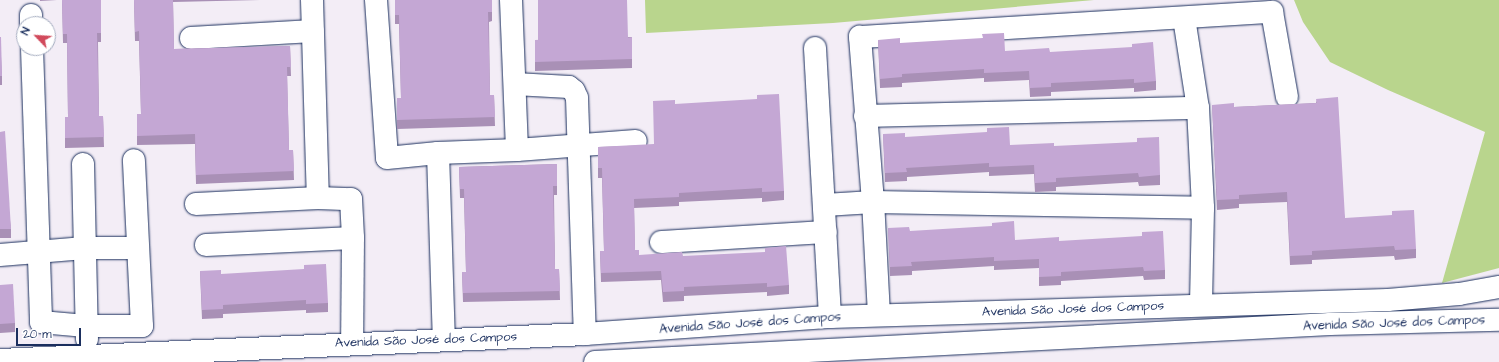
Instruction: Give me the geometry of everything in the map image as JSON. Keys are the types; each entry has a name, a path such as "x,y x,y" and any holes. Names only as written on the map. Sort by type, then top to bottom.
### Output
{"street":[{"path":"312,0 318,198"},
{"path":"376,0 387,158 438,153 517,150 579,144 636,141"},
{"path":"511,0 517,150"},
{"path":"879,315 874,202 865,116 860,37 1272,12 1287,97"},
{"path":"1184,18 1198,108 1203,208 1201,305"},
{"path":"191,38 313,31"},
{"path":"815,48 825,205 830,317"},
{"path":"32,56 41,322 86,326 142,326 134,160"},
{"path":"515,84 569,87 574,91 577,98 585,334"},
{"path":"865,116 1198,108"},
{"path":"438,153 444,340"},
{"path":"83,164 86,326 89,355"},
{"path":"196,204 318,198 351,198 353,238 352,343"},
{"path":"825,205 874,202 1203,208"},
{"path":"661,242 826,232"},
{"path":"206,245 353,238"},
{"path":"0,255 85,248 138,248"},
{"name":"Avenida São José dos Campos","path":"0,360 352,343 585,334 830,317 1388,300 1459,294 1499,287"},
{"name":"Avenida São José dos Campos","path":"595,362 1330,324 1499,320"}],"green space":[{"path":"645,0 1094,0 833,23 646,33"},
{"path":"1294,0 1499,0 1499,268 1442,283 1485,132 1388,90 1330,62 1303,22"}],"building":[{"path":"62,0 101,0 101,33 97,33 99,116 103,116 104,137 65,138 65,117 68,117 67,34 63,34"},
{"path":"134,0 173,0 174,49 290,46 291,67 287,67 289,150 293,150 294,171 196,175 195,134 137,136 137,114 141,114 139,31 135,32"},
{"path":"395,0 492,0 492,12 488,12 490,95 494,95 495,117 397,120 397,98 401,98 399,15 395,15"},
{"path":"538,0 627,0 628,38 632,37 632,59 535,62 535,40 538,40"},
{"path":"1004,33 1005,51 1049,48 1050,52 1132,47 1132,44 1153,42 1156,81 1134,83 1134,79 1051,83 1051,87 1030,88 1029,71 984,73 984,69 902,74 902,77 880,79 878,40 900,38 900,43 983,38 982,34"},
{"path":"1,37 2,76 0,76"},
{"path":"779,94 784,191 762,192 762,188 679,193 679,197 634,199 635,250 639,250 639,255 682,252 683,256 765,252 765,248 786,246 789,285 767,287 767,283 684,287 684,291 663,292 661,271 601,273 600,251 604,251 602,168 598,168 598,147 654,144 653,101 675,100 675,104 757,99 757,95"},
{"path":"1338,97 1345,218 1392,215 1392,211 1414,210 1416,249 1395,250 1394,246 1312,251 1312,255 1290,256 1287,192 1239,195 1239,199 1217,200 1212,105 1234,103 1234,107 1317,103 1316,99"},
{"path":"1009,127 1010,145 1054,143 1054,146 1137,142 1137,138 1159,137 1160,175 1139,177 1138,173 1056,178 1056,182 1035,183 1034,165 989,167 989,163 906,168 907,172 885,173 883,134 905,133 905,137 987,132 987,128"},
{"path":"5,131 11,229 0,229 0,132"},
{"path":"557,164 557,186 553,186 555,269 559,269 560,291 463,293 462,272 466,272 464,189 460,189 459,167"},
{"path":"1014,221 1015,240 1059,237 1059,241 1142,236 1142,232 1163,231 1165,270 1144,271 1143,267 1061,272 1061,276 1039,277 1039,259 994,261 994,257 911,262 912,266 890,267 888,228 909,227 910,231 992,226 992,223"},
{"path":"326,264 328,303 306,304 306,300 223,305 223,309 202,310 200,271 221,270 221,274 304,269 304,265"},
{"path":"13,284 15,323 0,324 0,285"}]}
